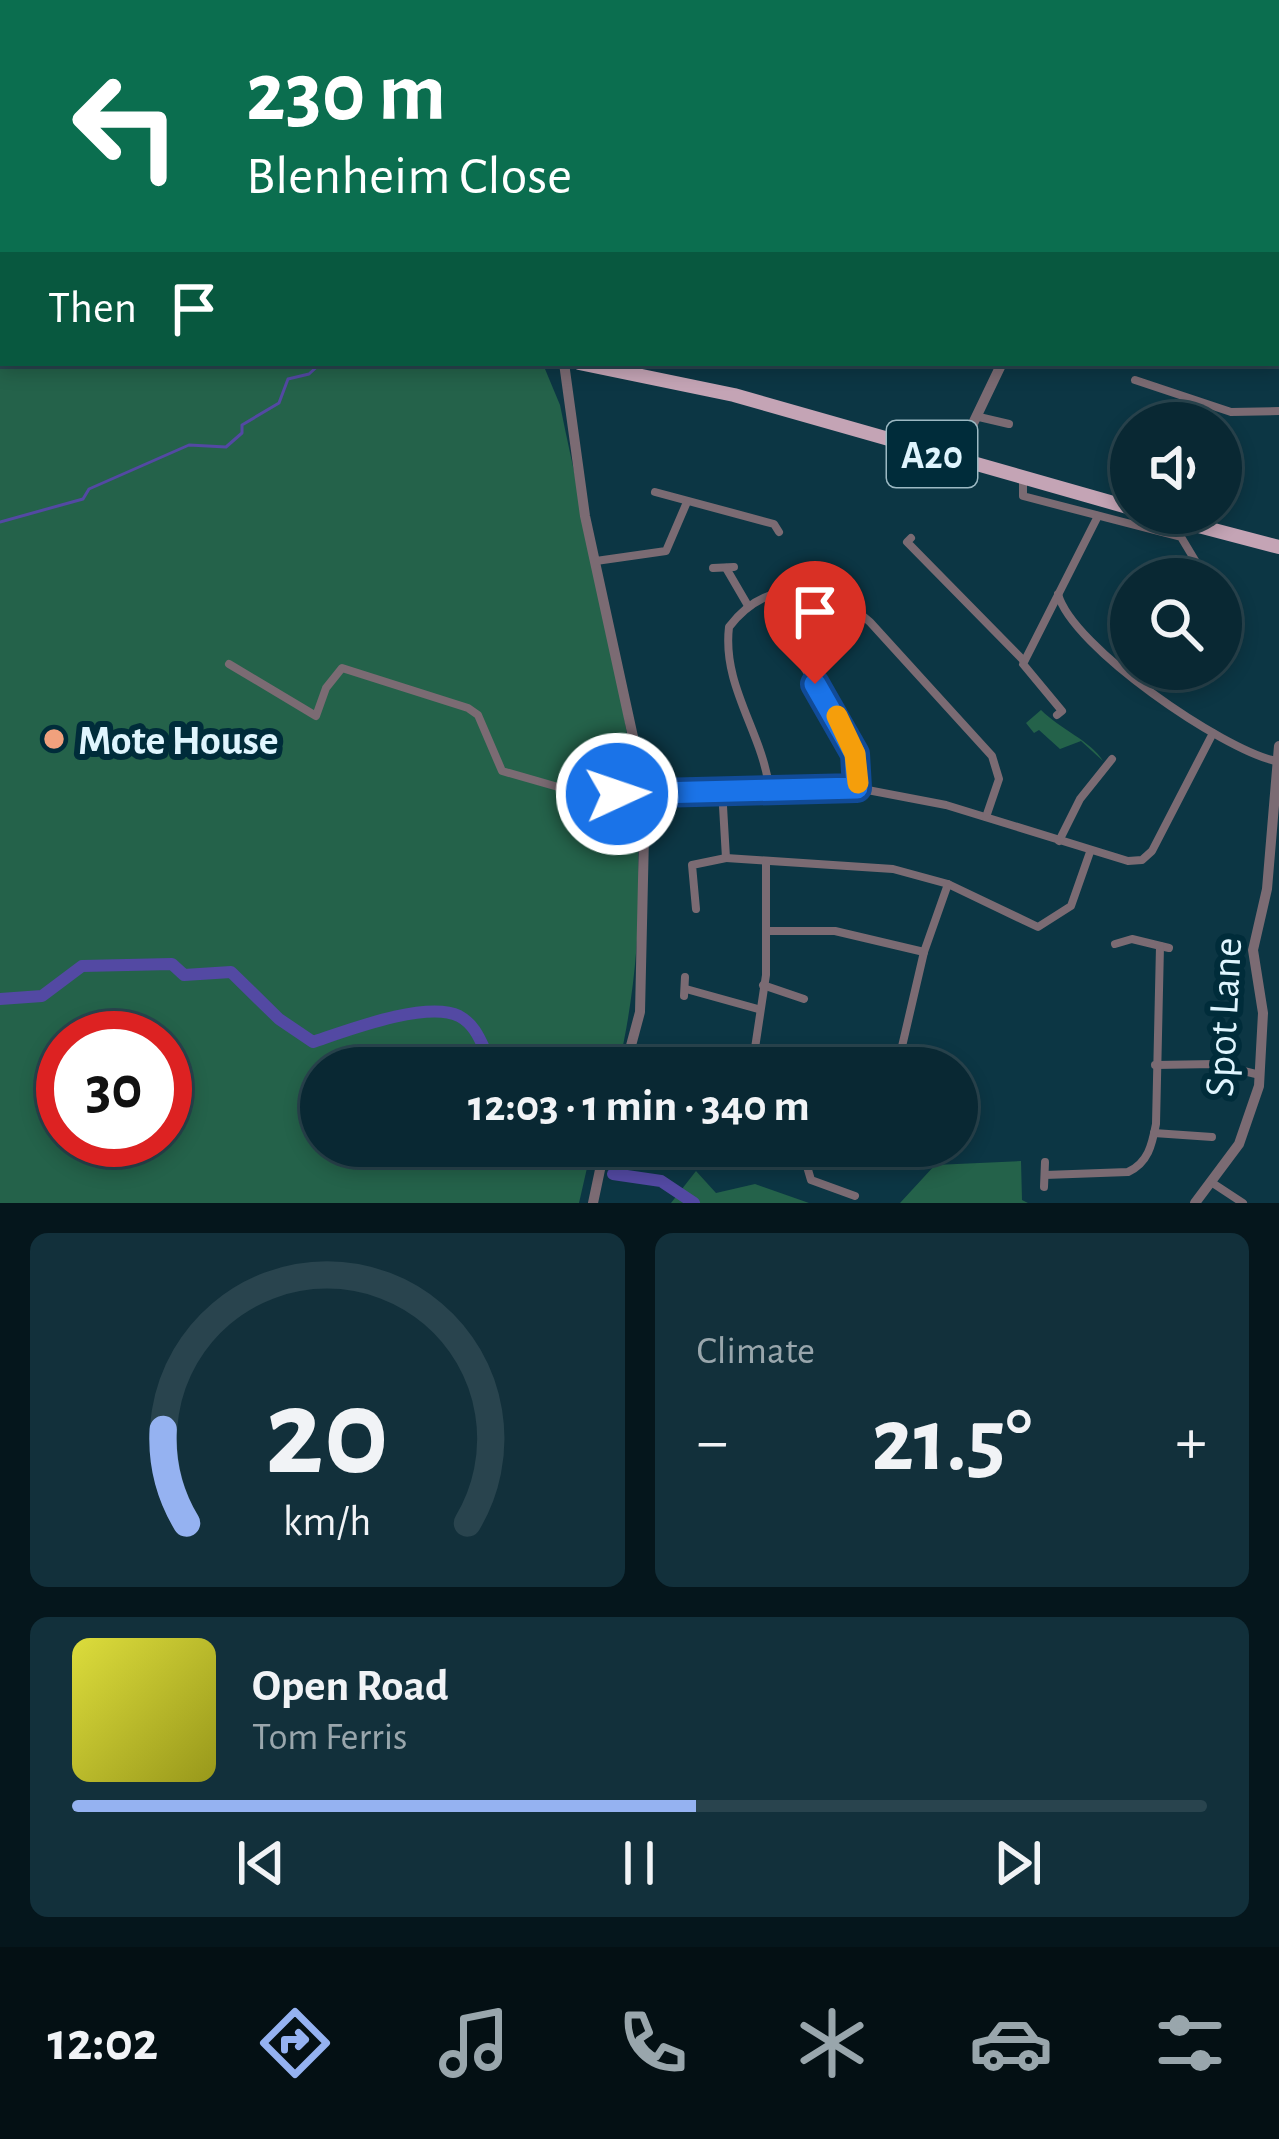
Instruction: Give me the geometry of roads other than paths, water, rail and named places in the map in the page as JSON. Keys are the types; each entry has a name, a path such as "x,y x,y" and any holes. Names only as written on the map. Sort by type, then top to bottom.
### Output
{"main road":[{"name":"A20","path":"594,366 734,394 1110,502"},
{"path":"1206,534 1279,548"}],"street":[{"path":"564,366 596,560 645,792 640,1012 631,1047"},
{"path":"955,461 1002,366"},
{"path":"1135,380 1231,412 1279,412"},
{"path":"979,417 1009,424"},
{"path":"1023,479 1023,496 1110,518"},
{"path":"655,492 774,524 779,532"},
{"path":"596,560 666,551 688,502"},
{"path":"1023,663 1098,516"},
{"path":"909,540 1023,663 1062,711 1058,715"},
{"path":"713,568 730,567 747,604"},
{"path":"769,787 761,747 743,718 727,641 729,627 747,604 803,590 849,603 992,756 999,779 986,817"},
{"path":"1058,594 1100,650 1213,733 1276,761"},
{"path":"229,664 316,716 326,688 342,668 459,703 478,715 502,771 586,795 857,788 986,817 1128,861 1142,860 1152,851 1213,733"},
{"path":"805,669 855,754 857,788"},
{"name":"Spot Lane","path":"1195,1203 1246,1128 1261,1075 1264,1013 1253,950 1275,844 1279,746"},
{"path":"1059,842 1080,799 1111,759"},
{"path":"722,789 726,858"},
{"path":"696,909 692,865 726,858 867,864 948,884 1038,927 1071,906 1090,852"},
{"path":"755,1047 763,985 766,863"},
{"path":"902,1047 925,952 948,884"},
{"path":"766,931 835,931 925,952"},
{"path":"1045,1175 1132,1171 1144,1160 1154,1133 1165,947 1132,939 1114,944"},
{"path":"685,977 685,992 758,1009"},
{"path":"763,985 804,999"},
{"path":"1155,1064 1215,1064 1261,1075"},
{"path":"1154,1133 1212,1137"},
{"path":"1044,1187 1045,1162"},
{"path":"593,1203 601,1167"},
{"path":"807,1167 811,1180 855,1196"},
{"path":"1211,1182 1243,1203"}],"waterway":[{"path":"0,522 83,499 89,489 189,445 226,447 242,433 242,425 279,403 288,379 309,374 318,366"},
{"path":"0,999 42,996 82,966 172,964 184,975 231,972 279,1019 313,1042 407,1014 445,1012 472,1027 483,1047"},
{"path":"613,1174 661,1181 694,1203"}],"place":[{"name":"Mote House","path":"54,739"}]}
